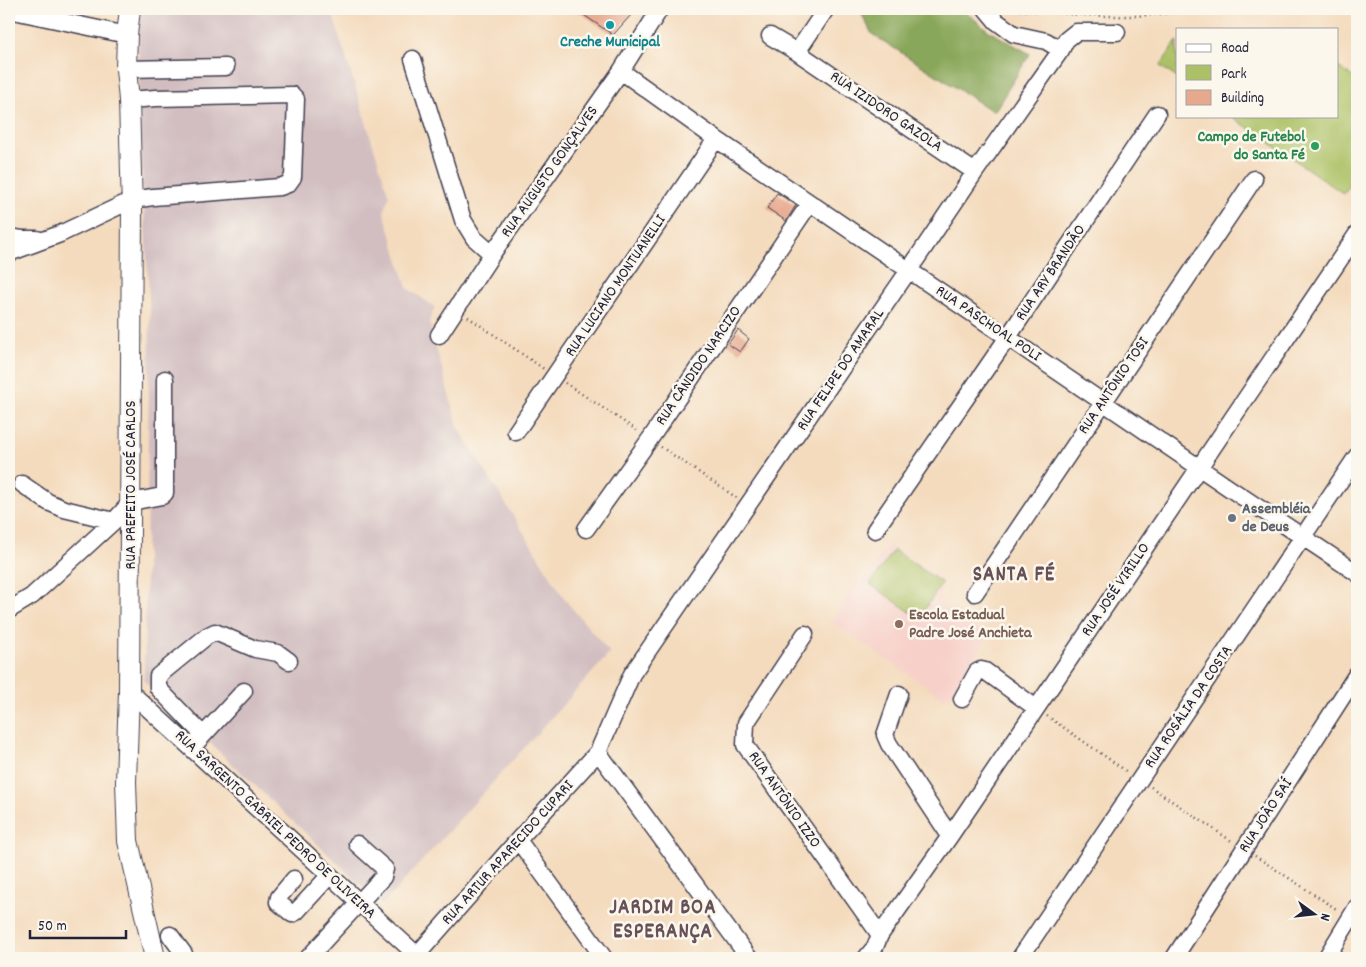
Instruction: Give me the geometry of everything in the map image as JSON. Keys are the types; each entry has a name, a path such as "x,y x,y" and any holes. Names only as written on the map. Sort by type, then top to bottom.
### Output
{"main road":[{"name":"RUA PREFEITO JOSÉ CARLOS","path":"130,9 126,69 129,100 132,200 131,502 126,782 128,841 155,958"}],"street":[{"name":"RUA AUGUSTO GONÇALVES","path":"439,335 492,254 621,71 660,9"},
{"path":"797,52 826,9"},
{"path":"986,9 996,21 1014,34 1046,41 1060,50"},
{"path":"9,10 127,34"},
{"name":"RUA FELIPE DO AMARAL","path":"598,752 632,674 1066,40 1076,32 1117,32"},
{"name":"RUA IZIDORO GAZOLA","path":"770,36 797,52 975,172"},
{"path":"413,60 463,220 474,238 492,254"},
{"path":"126,69 226,66"},
{"name":"RUA PASCHOAL POLI","path":"621,71 716,139 1357,573"},
{"path":"9,253 47,239 132,200 280,187 288,184 293,178 296,99 292,95 129,100"},
{"name":"RUA ARY BRANDÃO","path":"875,530 1008,337 1157,114"},
{"name":"RUA LUCIANO MONTUANELLI","path":"516,432 716,139"},
{"name":"RUA ANTÔNIO TOSI","path":"975,593 1254,178"},
{"name":"RUA CÂNDIDO NARCIZO","path":"586,529 650,439 810,202"},
{"name":"RUA JOSÉ VIRILLO","path":"875,949 1357,234"},
{"path":"9,237 47,239"},
{"path":"9,610 32,596 114,521 131,502 162,496 165,493 165,379"},
{"name":"RUA ROSÁLIA DA COSTA","path":"1020,958 1357,456"},
{"path":"22,484 48,502 64,509 114,521"},
{"path":"203,735 158,688 158,676 207,636 215,632 255,649 278,653 289,661"},
{"name":"RUA ANTÔNIO IZZO","path":"805,634 746,723 745,746 875,949"},
{"path":"962,700 981,670 1036,708"},
{"name":"RUA JOÃO SAÍ","path":"1174,958 1357,674"},
{"name":"RUA SARGENTO GABRIEL PEDRO DE OLIVEIRA","path":"129,691 419,957"},
{"path":"192,749 244,691"},
{"path":"899,694 885,735 889,744 950,836"},
{"path":"598,752 750,958"},
{"name":"RUA ARTUR APARECIDO CUPARI","path":"419,957 518,840 598,752"},
{"path":"518,840 604,958"},
{"path":"308,958 384,877 386,869 357,844"},
{"path":"294,879 277,900 292,914 330,875"},
{"path":"1326,958 1354,912"},
{"path":"170,935 185,958"}],"path":[{"path":"1004,9 1083,16 1133,16 1221,9"},
{"path":"457,309 748,506"},
{"path":"1036,708 1244,849 1354,912"}],"shaded area":[{"path":"142,9 331,9 389,196 384,212 407,288 435,307 429,322 458,427 566,601 610,653 382,905 144,681 150,316 140,132 138,22"},
{"name":"Escola Estadual Padre José Anchieta","path":"888,544 941,579 940,599 949,615 966,626 990,632 947,700 831,622 857,579 862,583"}],"green space":[{"path":"859,9 962,9 989,31 1030,54 994,112 872,34"},
{"path":"1176,42 1176,77 1160,66"},
{"name":"Campo de Futebol do Santa Fé","path":"1338,67 1357,80 1357,175 1344,194 1234,118 1338,118"},
{"path":"894,550 942,583 919,618 870,584"}],"building":[{"name":"Creche Municipal","path":"575,9 622,9 631,15 613,35"},
{"path":"777,193 796,205 786,221 767,208"},
{"path":"738,330 749,339 740,352 728,344"}],"place":[{"name":"Creche Municipal","path":"610,25"},
{"name":"Campo de Futebol do Santa Fé","path":"1315,146"},
{"name":"Assembléia de Deus","path":"1232,518"},
{"name":"Escola Estadual Padre José Anchieta","path":"899,624"}],"district":[{"name":"SANTA FÉ","path":"1014,576"},
{"name":"JARDIM BOA ESPERANÇA","path":"663,921"}]}
